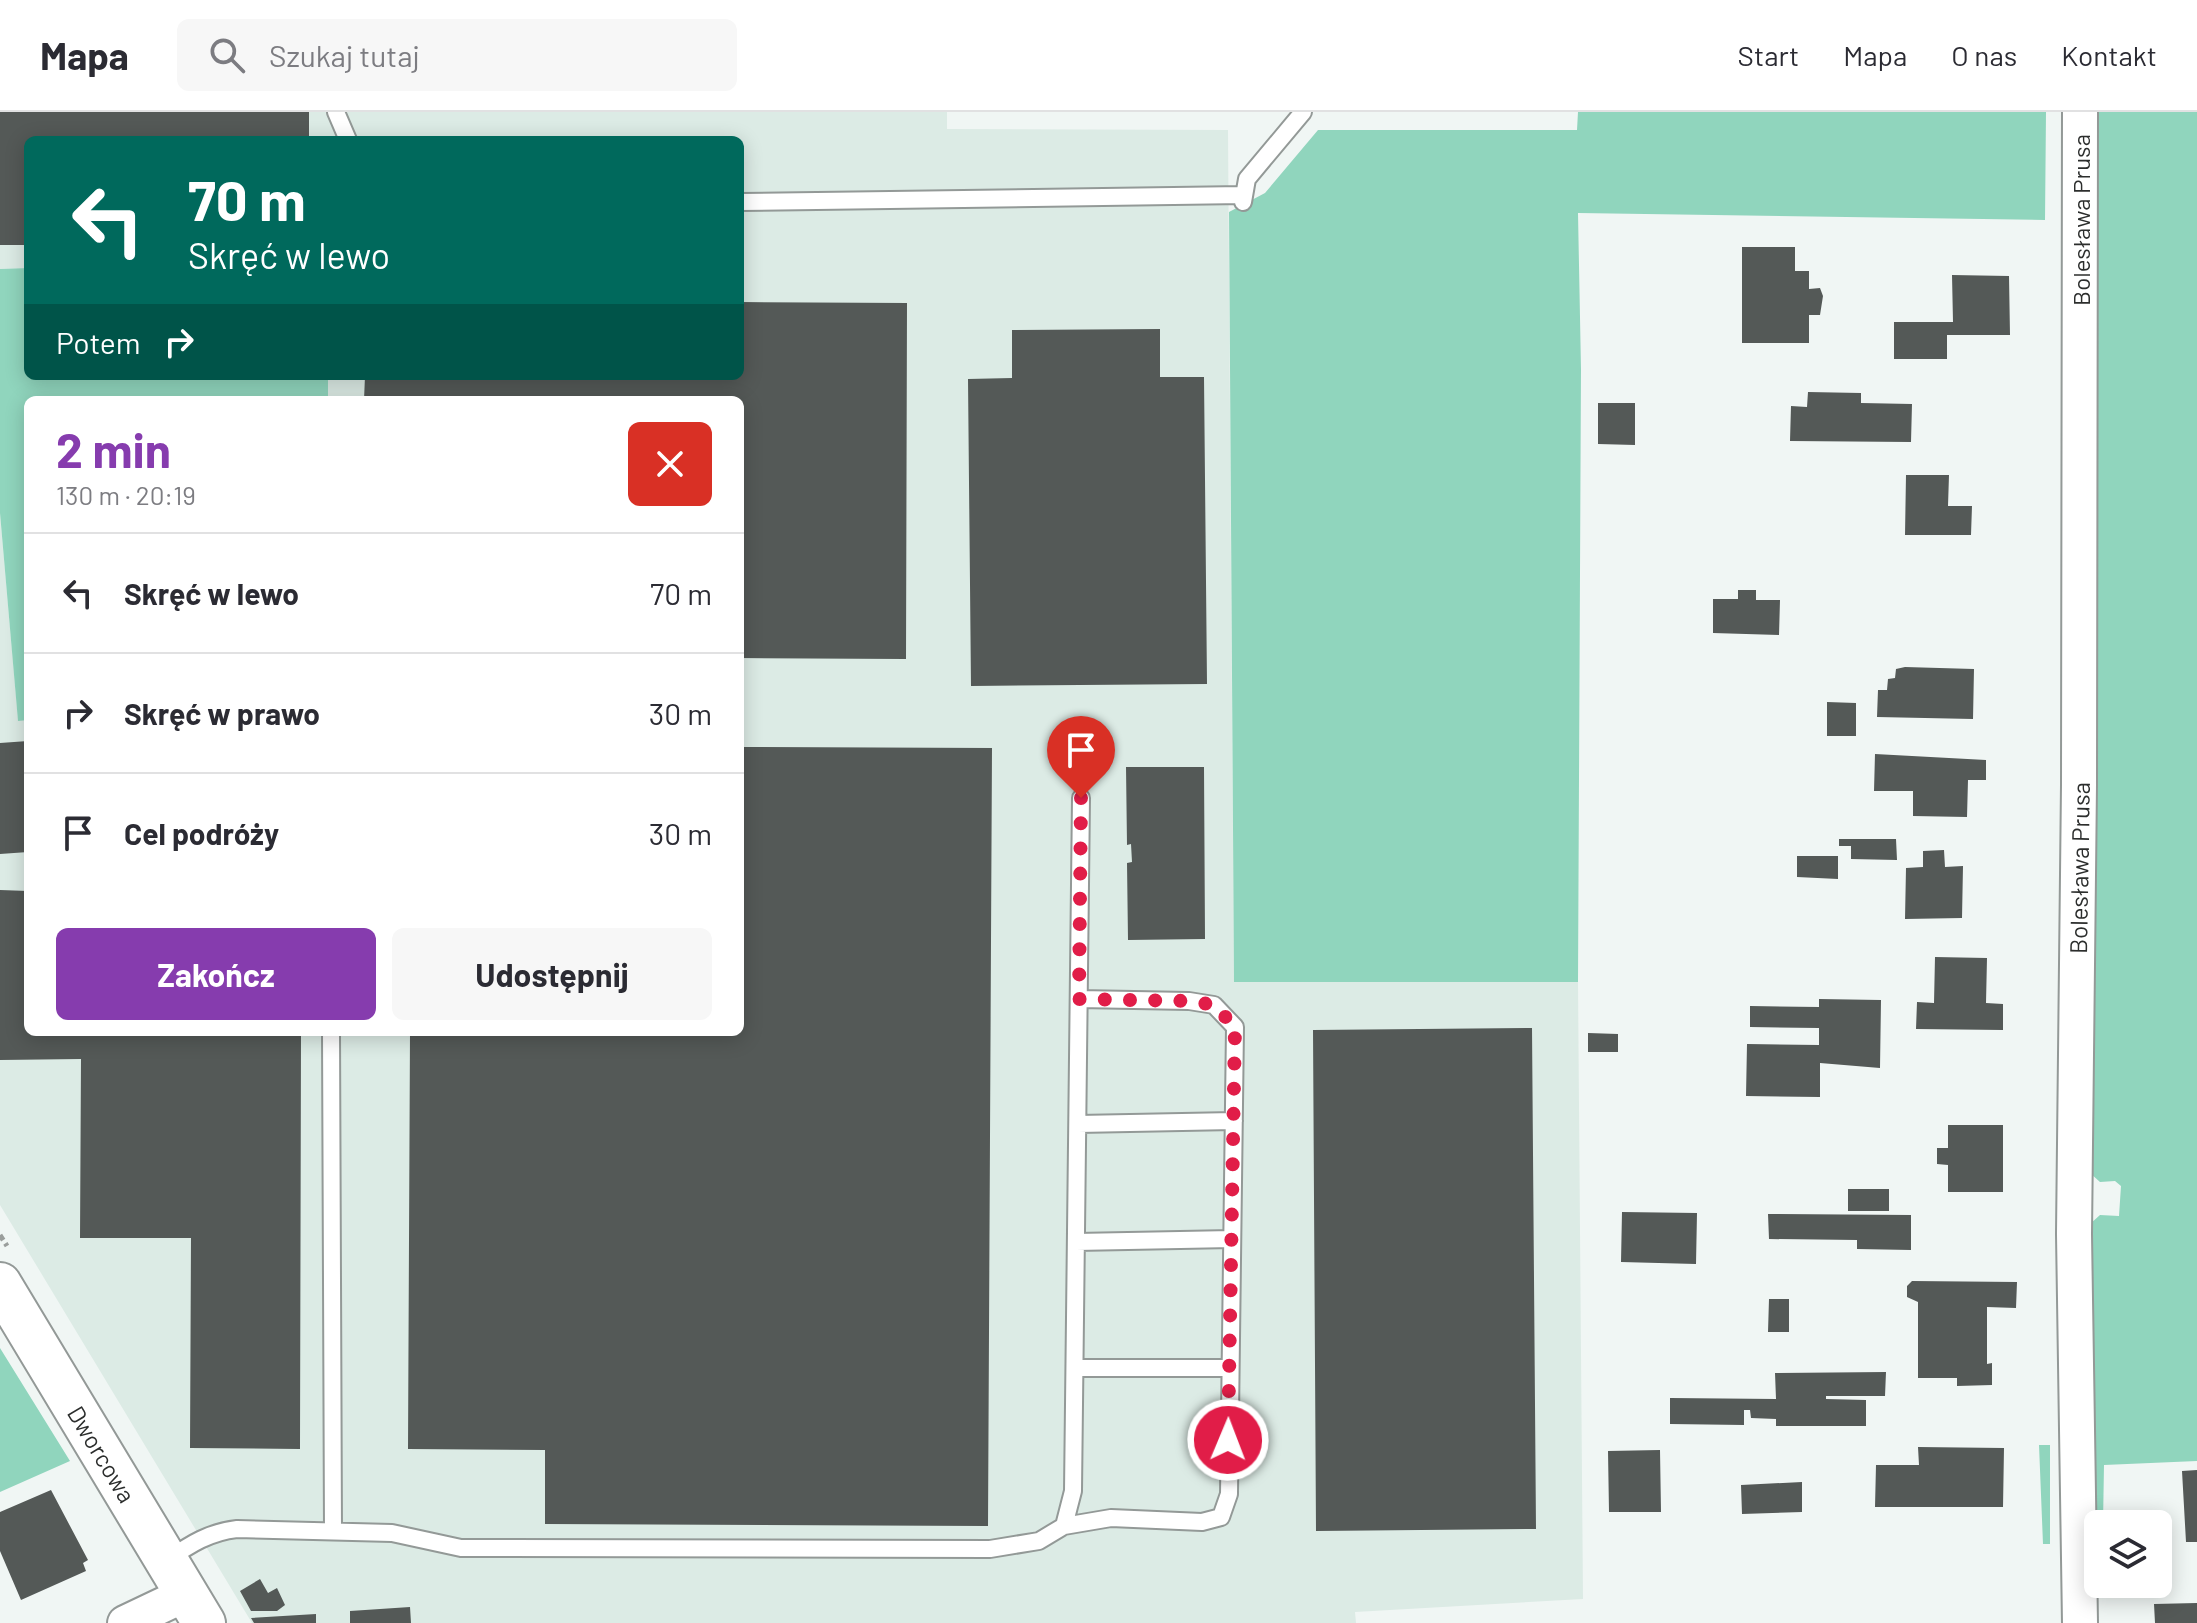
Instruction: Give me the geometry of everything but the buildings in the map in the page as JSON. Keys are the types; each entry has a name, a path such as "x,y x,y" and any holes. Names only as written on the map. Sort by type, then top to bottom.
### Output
{"street":[{"name":"Bolesława Prusa","path":"2080,112 2079,801 2074,1234 2080,1623"},
{"name":"Dworcowa","path":"0,1284 185,1592"},
{"path":"125,1623 185,1592"}],"lane":[{"path":"336,112 346,136"},
{"path":"744,202 1243,199 1247,179 1303,112"},
{"path":"1064,1526 1073,1491 1081,798"},
{"path":"185,1592 219,1531 333,1529 392,1533 461,1548 990,1549 1039,1541 1064,1526 1111,1518 1202,1522 1221,1517 1229,1494 1235,1027 1214,1005 1189,1001 1079,999"},
{"path":"331,1036 333,1529"},
{"path":"1078,1124 1234,1121"},
{"path":"1076,1242 1232,1239"},
{"path":"1075,1368 1230,1368"}],"shaded area":[{"path":"0,112 947,112 947,129 1228,130 1234,982 1578,982 1583,1599 1355,1612 1356,1623 252,1623 0,1205 0,513 18,720 24,720 24,1036 744,1036 744,396 328,396 328,380 744,380 744,136 24,136 24,268 0,269"}],"green space":[{"path":"1578,112 2046,112 2045,220 1578,213 1581,369 1578,982 1234,982 1229,212 1265,193 1318,130 1577,130"},
{"path":"2096,112 2197,112 2197,1461 2104,1465 2103,1510 2096,1510 2090,1224 2100,1215 2119,1216 2121,1186 2115,1181 2100,1182 2090,1173 2096,784"},
{"path":"24,268 24,380 328,380 328,396 24,396 24,720 18,721 0,513 0,269"},
{"path":"0,1348 70,1461 0,1492"},
{"path":"2039,1445 2050,1445 2050,1544 2043,1544"}],"route":[{"path":"1081,798 1079,999 1189,1001 1214,1005 1235,1027 1228,1440"}]}
